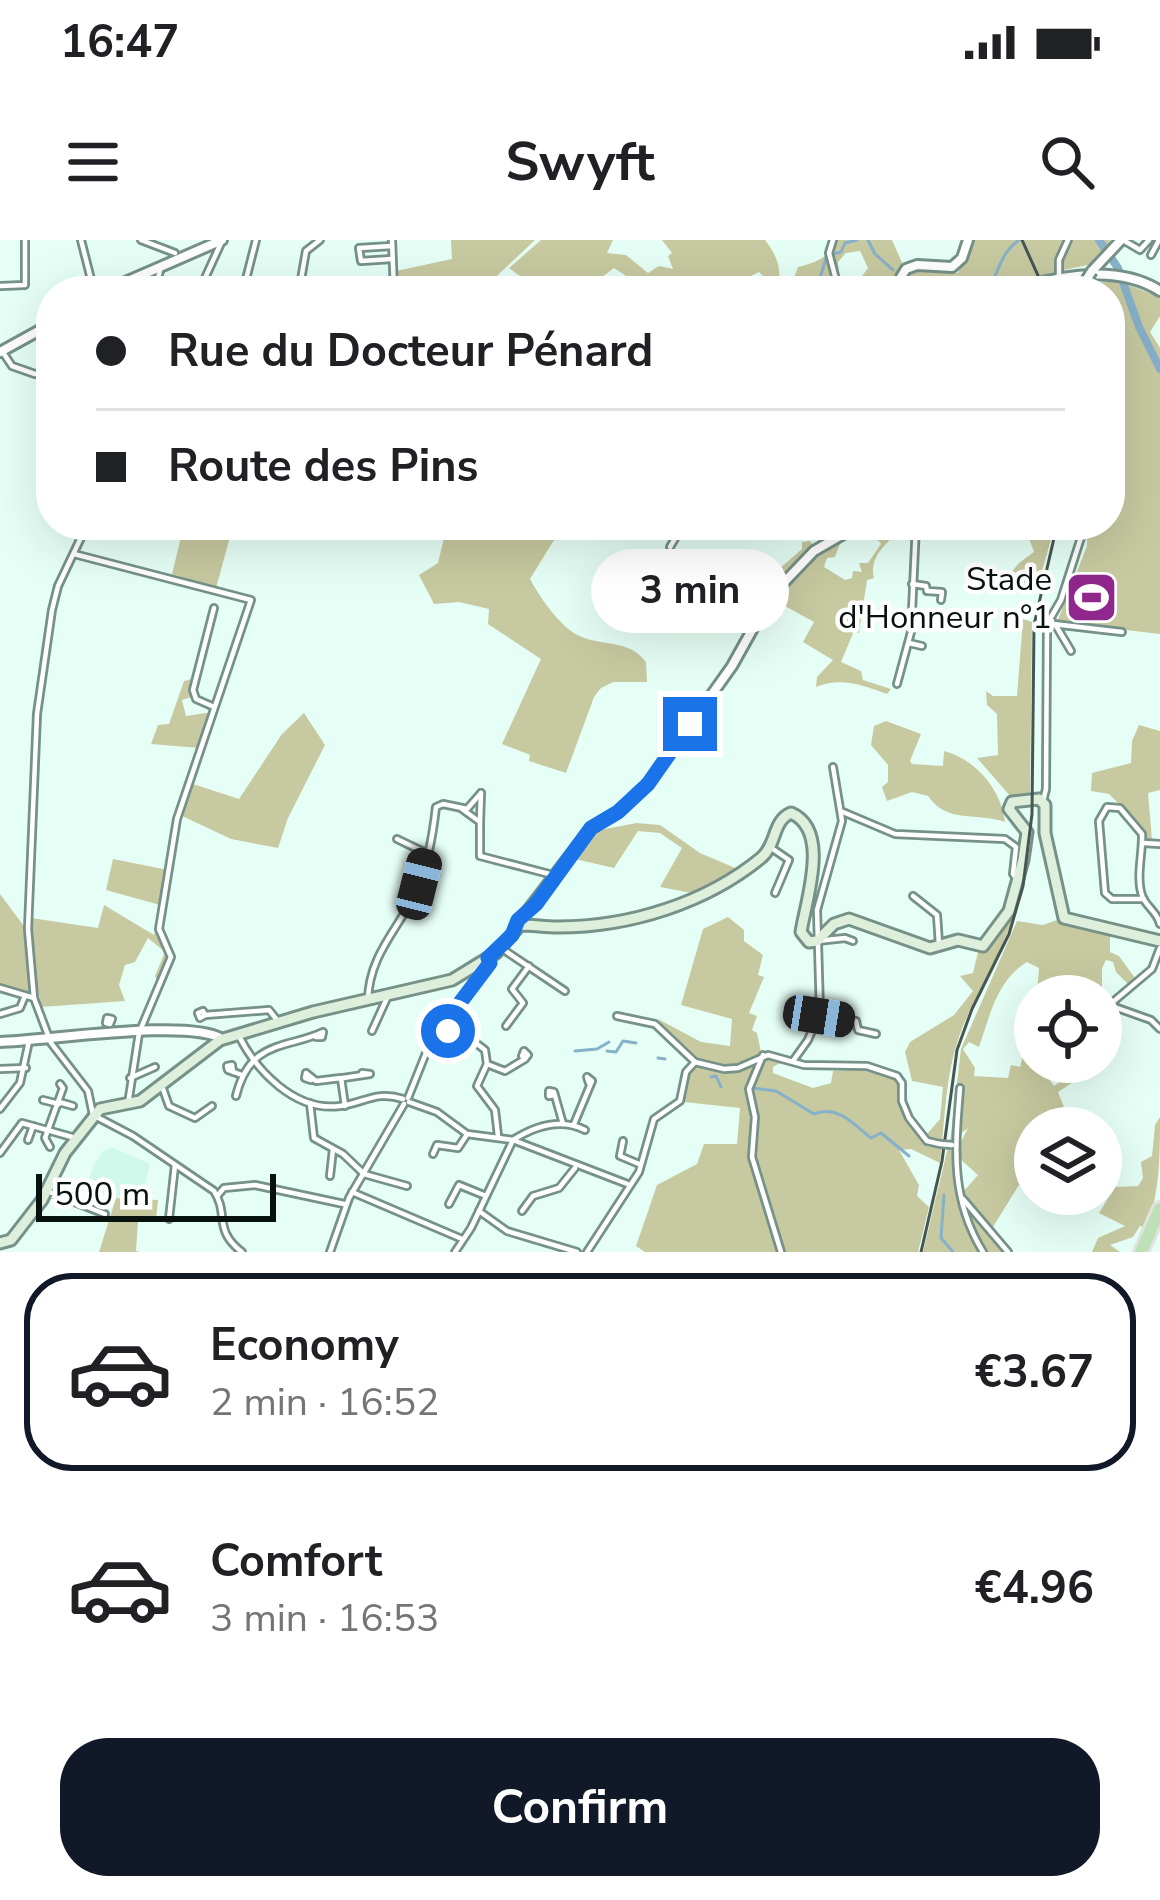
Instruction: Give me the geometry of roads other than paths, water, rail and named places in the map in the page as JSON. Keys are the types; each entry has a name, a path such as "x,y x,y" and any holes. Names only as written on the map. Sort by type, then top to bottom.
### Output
{"main road":[{"path":"5,1246 47,1191 93,1115 108,1105 140,1101 218,1041 439,985 488,958 516,930 646,916 708,895 764,856 784,815 797,814 808,825 812,887 801,932 805,940 818,941 834,924 849,919 925,947 956,940 978,947 987,943 1007,916 1027,834 1009,807 1018,799 1042,801 1064,918 1160,943"},
{"path":"1141,1252 1160,1209"}],"street":[{"path":"0,286 25,285 25,240"},
{"path":"81,240 90,276"},
{"path":"141,240 176,255"},
{"path":"176,255 178,240"},
{"path":"136,276 176,255 222,240"},
{"path":"206,276 222,240"},
{"path":"247,276 256,240"},
{"path":"302,276 306,251 320,240"},
{"path":"833,240 830,256 835,276"},
{"path":"903,276 908,267 952,267 968,240"},
{"path":"1063,272 1059,260 1067,240"},
{"path":"1090,276 1122,240 1140,250 1149,240"},
{"path":"1150,255 1160,241"},
{"path":"392,260 361,261 359,248 392,243 393,276"},
{"path":"158,276 161,264"},
{"path":"1069,276 1095,270"},
{"path":"1052,276 1095,270 1119,276"},
{"path":"1125,278 1160,291"},
{"path":"34,374 12,366 1,352 36,332"},
{"path":"80,540 52,610 37,714 28,929 30,997 49,1040 88,1091 93,1115 218,1195 223,1232 242,1252"},
{"path":"670,547 674,540"},
{"path":"565,991 529,966 516,930 591,828 618,812 648,784 732,666 771,596 814,551 833,540"},
{"path":"897,684 909,643 915,540"},
{"path":"1042,801 1046,789 1045,654 1080,540"},
{"path":"74,554 250,599 177,818 160,917 160,936 171,957 139,1033 128,1104"},
{"path":"912,584 942,592 941,600"},
{"path":"214,608 193,690 196,700 214,707"},
{"path":"1051,624 1123,632"},
{"path":"1051,624 1071,651"},
{"path":"909,643 922,646"},
{"path":"793,1061 819,1016 819,900 840,839 843,812 833,767"},
{"path":"462,809 481,793 479,856 554,876"},
{"path":"368,1000 383,945 417,889 432,843 436,807 462,809 480,822"},
{"path":"1144,899 1112,899 1105,892 1099,841 1103,811 1120,808 1138,826 1144,899 1160,924"},
{"path":"843,812 895,834 1006,839 1016,847 1013,874 1017,879"},
{"path":"397,839 426,853"},
{"path":"1142,843 1160,844"},
{"path":"770,847 789,860 775,893"},
{"path":"913,896 937,915 939,946"},
{"path":"818,941 854,941"},
{"path":"1122,996 1158,971 1160,943"},
{"path":"330,1252 352,1192 406,1101 438,1032 490,963 488,958"},
{"path":"506,1026 523,1003 512,989 529,966"},
{"path":"0,988 30,997"},
{"path":"372,1031 388,996"},
{"path":"0,1014 20,1008 30,997"},
{"path":"205,1016 269,1010 278,1023"},
{"path":"1122,1010 1151,1020 1160,1029"},
{"path":"617,1016 656,1024 694,1062 731,1069 763,1055 867,1066 897,1076 909,1118 926,1141 954,1146"},
{"path":"819,1016 856,1021 858,1030 876,1034"},
{"path":"0,1042 110,1030 203,1034 218,1041"},
{"path":"438,1032 473,1038 485,1050 487,1064 477,1086 495,1110 497,1136"},
{"path":"238,1034 283,1089 310,1103 345,1106 376,1095 406,1101 437,1112 467,1134 513,1140 630,1185"},
{"path":"236,1096 242,1075 254,1059 288,1041 316,1037"},
{"path":"0,1109 14,1095 26,1068 29,1042"},
{"path":"763,1055 749,1089 755,1117 752,1157 782,1252"},
{"path":"487,1064 505,1071 525,1059"},
{"path":"587,1252 641,1165 654,1119 680,1101 686,1072 694,1062"},
{"path":"130,1078 155,1067"},
{"path":"0,1069 26,1068"},
{"path":"232,1072 242,1075"},
{"path":"311,1080 362,1073"},
{"path":"341,1078 345,1106"},
{"path":"574,1124 589,1083"},
{"path":"50,1147 47,1130 59,1103 60,1084"},
{"path":"162,1086 169,1106 189,1117 212,1106"},
{"path":"960,1088 956,1179 964,1222 983,1252"},
{"path":"554,1095 562,1124"},
{"path":"44,1100 74,1106"},
{"path":"310,1103 314,1138 364,1174 407,1186"},
{"path":"0,1153 19,1124 75,1138"},
{"path":"454,1252 513,1140 536,1127 574,1124 585,1130"},
{"path":"28,1140 33,1126"},
{"path":"433,1154 442,1143 458,1148 467,1134"},
{"path":"623,1141 622,1159 641,1165"},
{"path":"330,1176 333,1149"},
{"path":"169,1219 175,1164"},
{"path":"522,1211 533,1196 560,1188 576,1166"},
{"path":"218,1195 224,1189 255,1185 346,1204"},
{"path":"448,1204 459,1185 486,1196"},
{"path":"47,1191 105,1214"},
{"path":"352,1192 463,1240"},
{"path":"960,1194 1008,1252"},
{"path":"479,1211 507,1231 577,1252"}],"waterway":[{"path":"833,254 857,240"},
{"path":"868,240 893,270"},
{"path":"995,276 1006,252 1019,240"},
{"path":"1099,240 1121,276"},
{"path":"821,276 827,255"},
{"path":"1125,288 1160,369"},
{"path":"607,1051 616,1052 623,1041 636,1043"},
{"path":"575,1051 597,1049 609,1042"},
{"path":"658,1058 665,1059"},
{"path":"711,1077 716,1076 721,1087"},
{"path":"752,1088 776,1091 814,1114 839,1114 871,1138 881,1133 909,1156"},
{"path":"944,1195 941,1238 953,1252"}],"railway":[{"path":"1022,240 1038,276"},
{"path":"921,1252 942,1161 957,1050 1009,934 1023,886 1032,814 1034,625 1054,540"}],"place":[{"name":"Stade d'Honneur n°1","path":"1091,598"}]}
